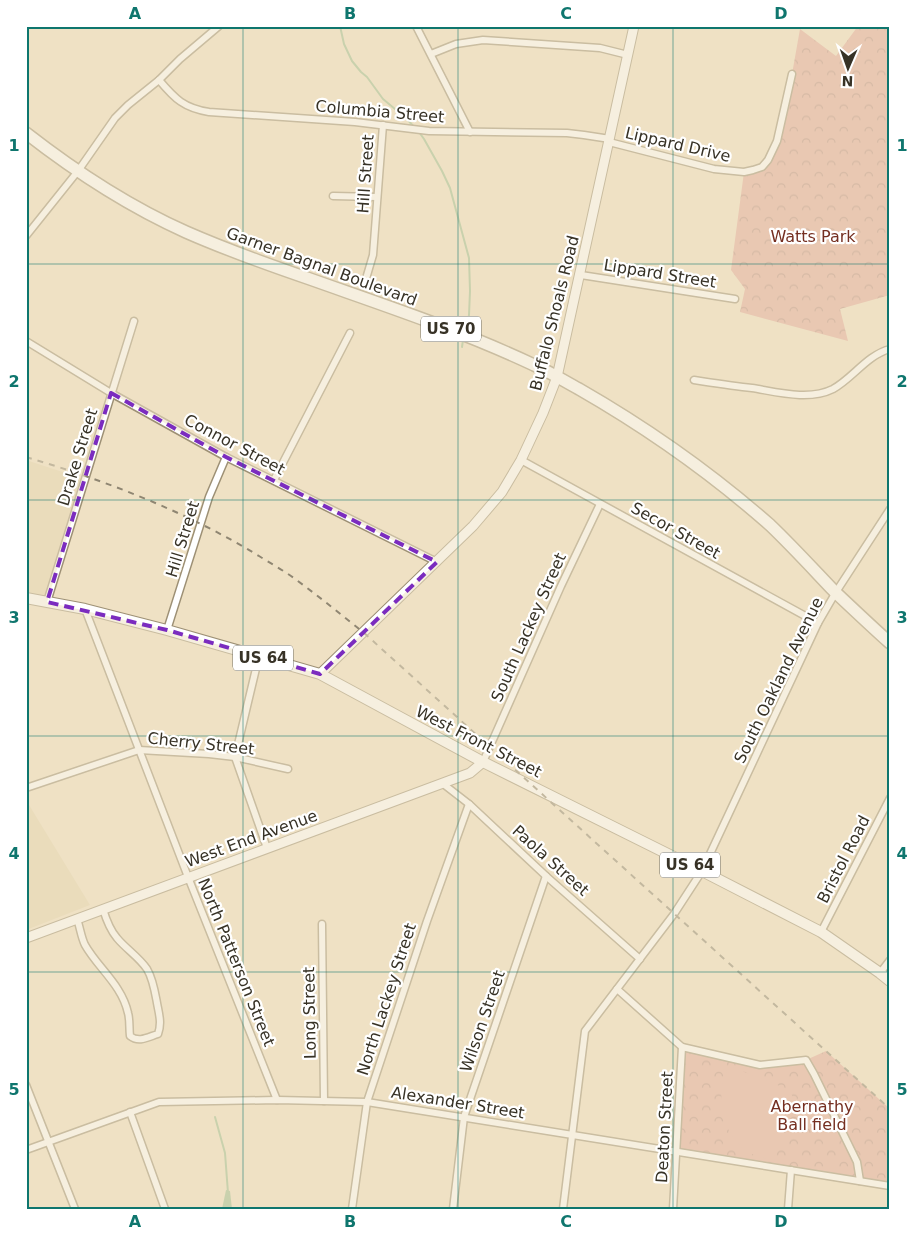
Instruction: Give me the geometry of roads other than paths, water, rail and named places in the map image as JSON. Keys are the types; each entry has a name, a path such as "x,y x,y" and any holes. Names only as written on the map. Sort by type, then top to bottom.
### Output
{"highway":[{"name":"Garner Bagnal Boulevard","path":"26,133 78,172 132,205 186,232 254,260 468,336 537,366 607,405 649,432 727,489 771,527 890,643"}],"main road":[{"name":"West Front Street","path":"26,598 85,609 167,630 320,674 483,762 821,932 880,972 890,981"}],"street":[{"path":"26,236 78,172 115,118 219,26"},
{"path":"416,26 470,132"},
{"name":"Buffalo Shoals Road","path":"320,674 473,526 502,492 521,460 557,377 634,26"},
{"path":"431,54 456,44 483,40 600,48 628,55"},
{"name":"Lippard Drive","path":"609,141 714,169 744,172 762,167 768,160 777,141 792,74"},
{"name":"Columbia Street","path":"159,80 176,99 190,108 202,110 382,125 429,131 584,135 609,141"},
{"name":"Hill Street","path":"364,282 370,269 373,255 382,125"},
{"path":"333,196 377,197"},
{"name":"Lippard Street","path":"580,275 735,299"},
{"name":"Drake Street","path":"46,602 134,321"},
{"path":"274,480 350,333"},
{"name":"Connor Street","path":"26,340 111,393 226,457 437,562"},
{"path":"694,380 792,394 814,394 833,388 880,353 890,349"},
{"name":"Hill Street","path":"167,630 209,497 226,457"},
{"name":"Secor Street","path":"521,460 818,623"},
{"name":"South Lackey Street","path":"483,762 561,586 600,504"},
{"name":"South Oakland Avenue","path":"563,1209 585,1031 674,914 702,871 818,623 890,509"},
{"name":"North Patterson Street","path":"85,609 188,878 277,1100"},
{"path":"259,656 235,757 267,848"},
{"name":"Cherry Street","path":"26,788 139,750 235,757 288,769"},
{"name":"West End Avenue","path":"26,938 470,773 483,762"},
{"name":"Paola Street","path":"442,783 469,804 546,876 640,959"},
{"name":"Bristol Road","path":"821,932 890,798"},
{"name":"North Lackey Street","path":"352,1209 367,1102 427,922 469,804"},
{"name":"Wilson Street","path":"453,1209 464,1117 546,876"},
{"path":"77,919 84,943 110,977 125,1001 130,1036 140,1040 158,1034 160,1017 153,985 147,969 116,937 103,909"},
{"name":"Long Street","path":"322,924 324,1101"},
{"path":"880,972 890,960"},
{"path":"617,988 682,1047 760,1065 806,1060 857,1162 860,1181"},
{"name":"Deaton Street","path":"673,1209 682,1047"},
{"path":"26,1085 75,1209"},
{"name":"Alexander Street","path":"26,1150 159,1102 277,1100 367,1102 890,1186"},
{"path":"130,1112 165,1209"},
{"path":"788,1209 790,1170"}],"waterway":[{"path":"340,26 344,44 352,61 367,77 383,99 414,127"},
{"path":"419,132 450,188 469,258 470,291 466,331"},
{"path":"462,347 463,340"},
{"path":"215,1117 225,1153 228,1193"}],"railway":[{"path":"26,457 116,487 204,525 283,571 309,590 363,632 890,1109"}],"park label":[{"name":"Watts Park","path":"813,236"},
{"name":"Abernathy Ball field","path":"812,1115"}]}
